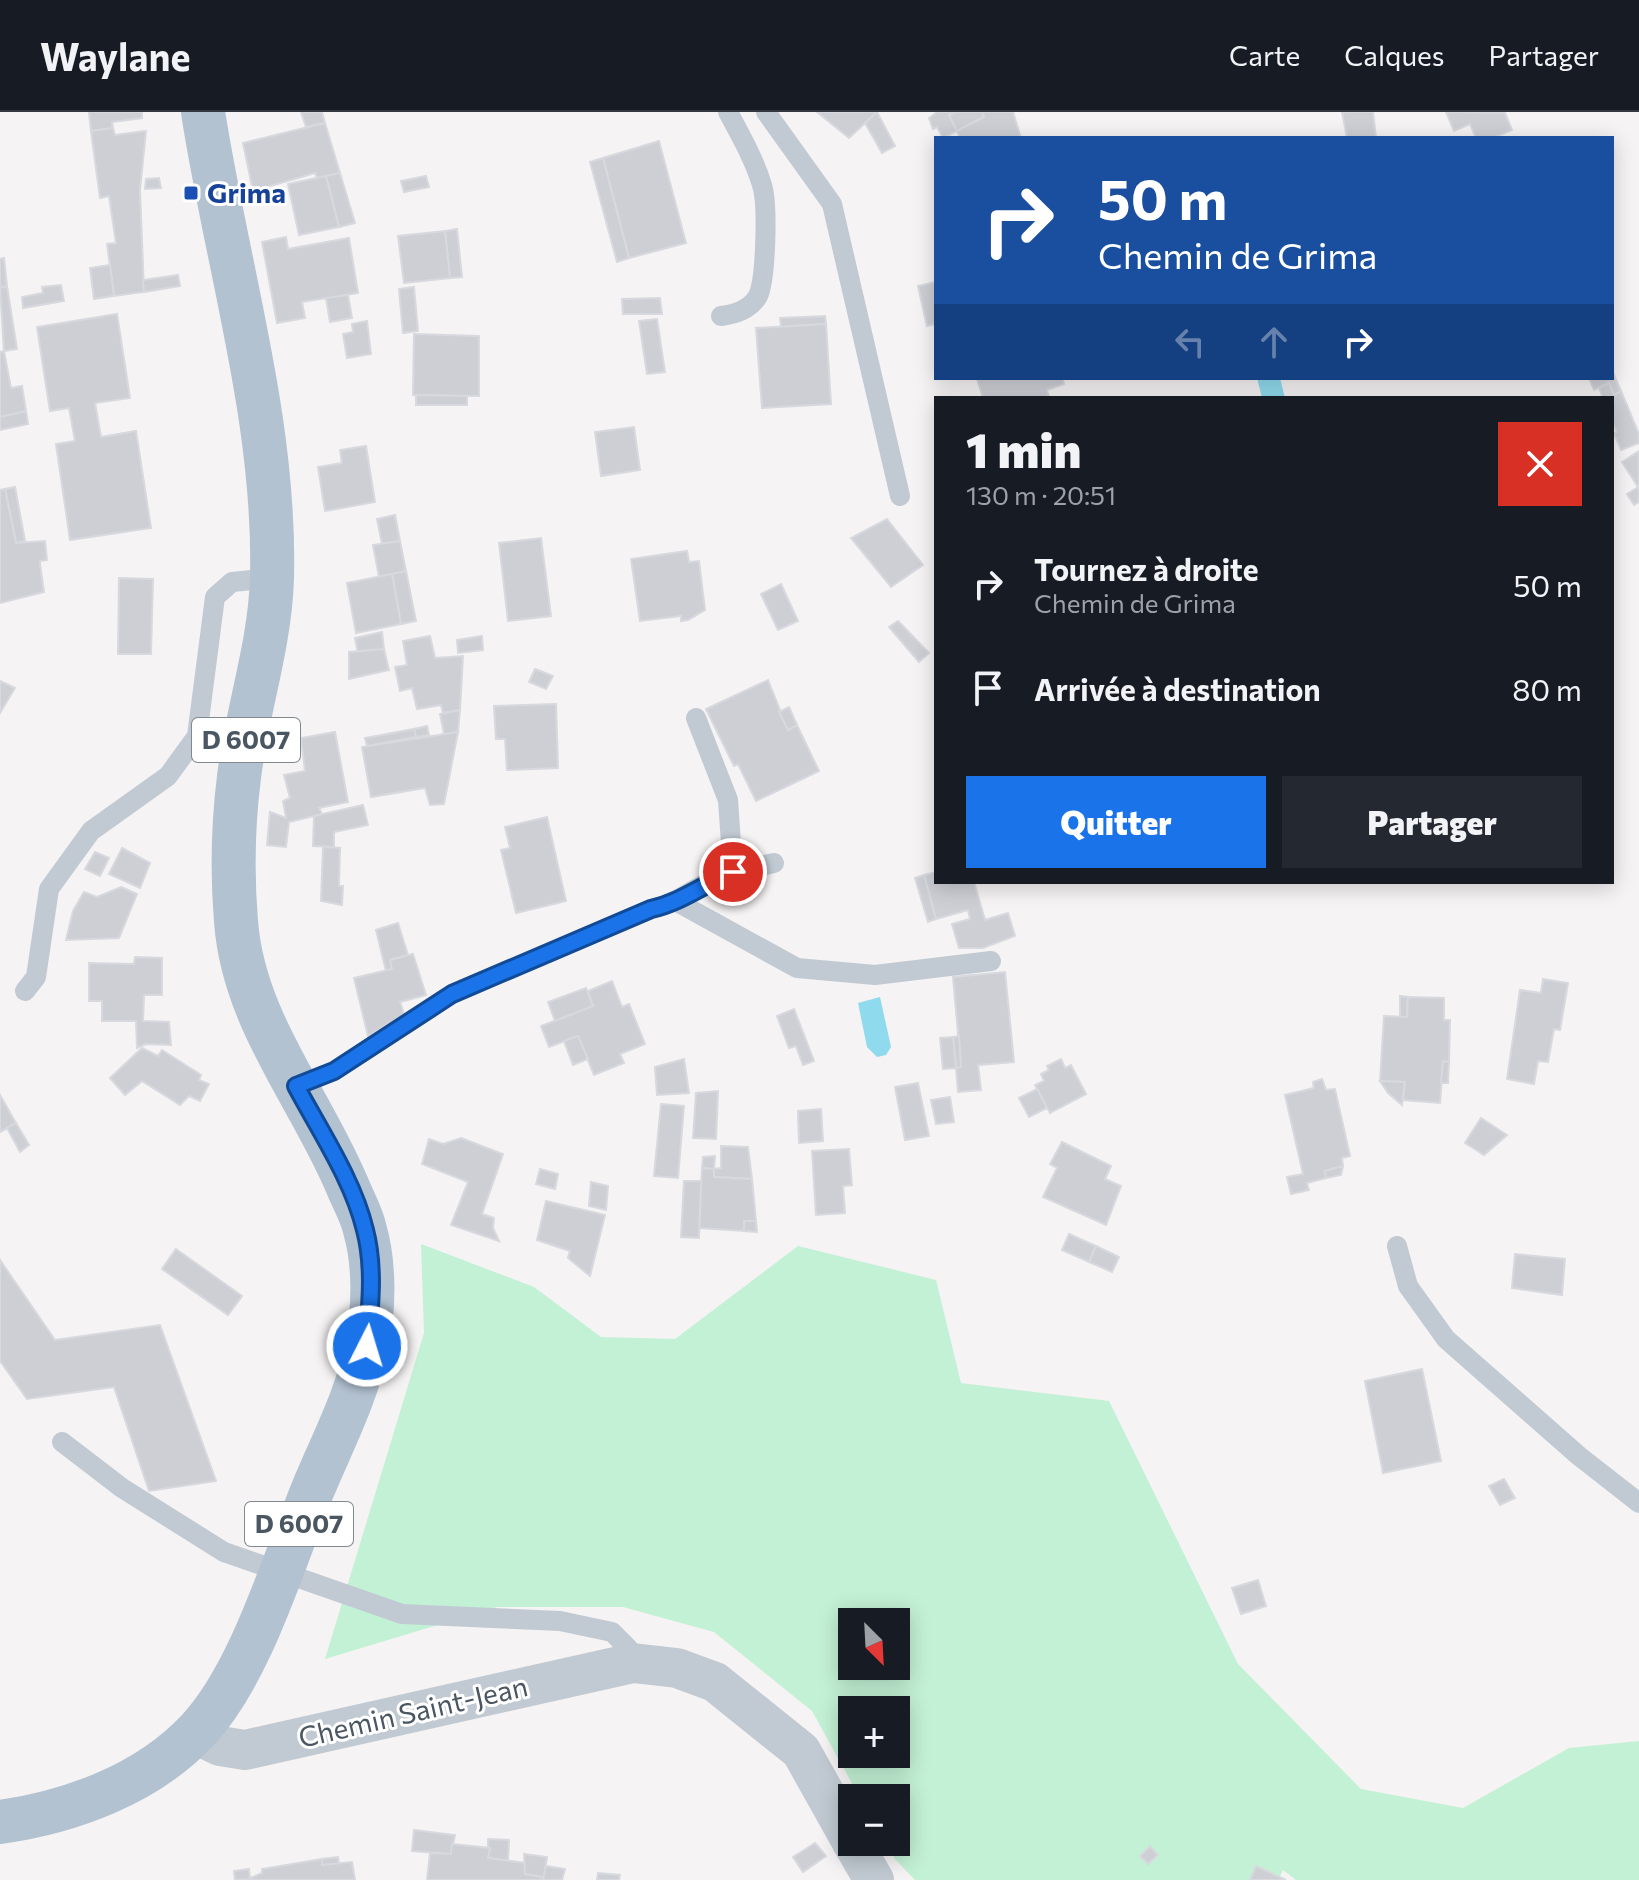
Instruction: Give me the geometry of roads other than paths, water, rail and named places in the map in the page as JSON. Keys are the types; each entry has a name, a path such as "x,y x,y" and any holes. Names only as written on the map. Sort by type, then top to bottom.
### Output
{"main road":[{"name":"D 6007","path":"0,1822 31,1818 93,1799 151,1769 195,1734 223,1700 249,1646 343,1416 367,1346 372,1288 365,1229 337,1162 264,1029 238,949 232,870 239,777 269,619 272,578 267,468 203,112"}],"street":[{"name":"Chemin Saint-Jean","path":"195,1734 220,1746 245,1750 633,1663 677,1668 715,1682 801,1751 838,1817"},
{"name":"Chemin Saint-Jean","path":"860,1856 874,1880"}],"lane":[{"path":"721,316 739,314 758,296 767,231 764,189 749,151 728,112"},
{"path":"766,112 832,204 900,496"},
{"path":"25,991 36,977 49,889 91,831 168,776 197,736 215,597 232,582 272,578"},
{"path":"696,718 728,800 733,872"},
{"path":"296,1086 334,1071 452,994 651,909 679,903 704,884 733,872 774,863"},
{"path":"679,903 797,968 875,975 991,961"},
{"path":"1397,1246 1408,1286 1446,1339 1579,1456 1639,1503"},
{"path":"62,1442 122,1488 224,1552 402,1614 560,1621 612,1632 628,1648 633,1663"}],"water":[{"path":"1258,380 1280,380 1284,396 1262,396"},
{"path":"880,997 891,1047 886,1055 877,1057 867,1047 858,1003"}],"place":[{"name":"Grima","path":"191,193"}]}
